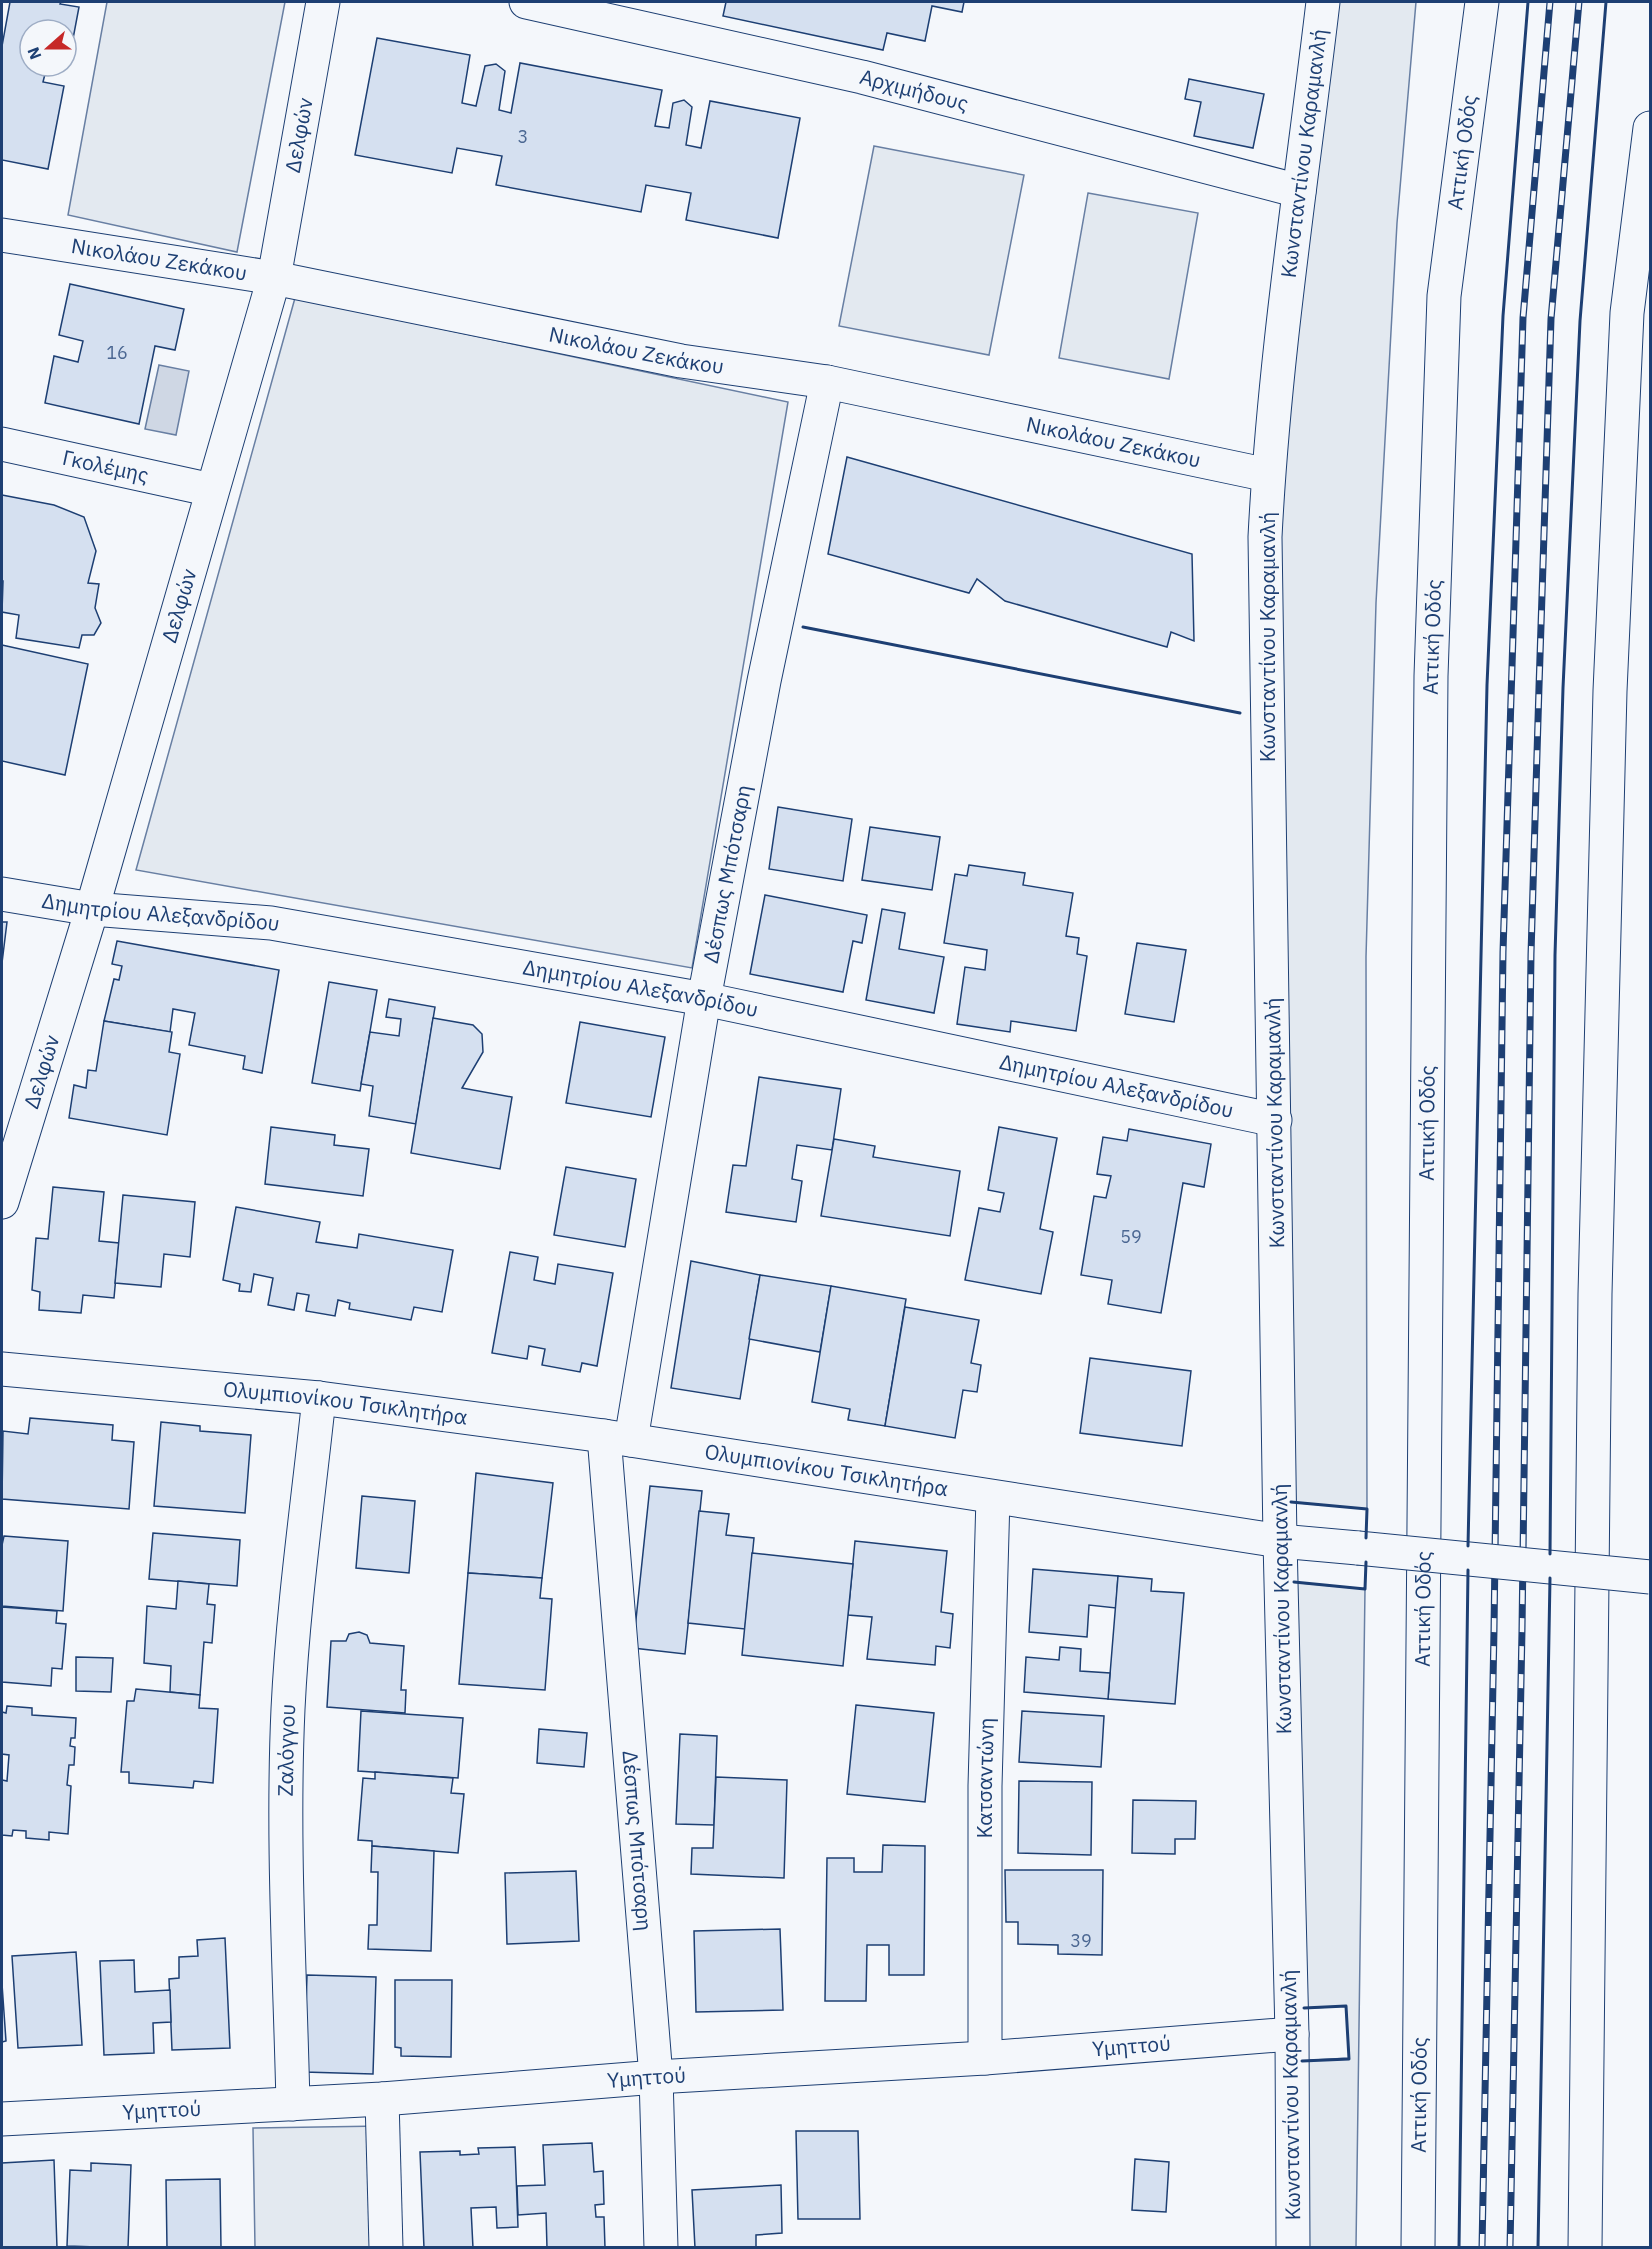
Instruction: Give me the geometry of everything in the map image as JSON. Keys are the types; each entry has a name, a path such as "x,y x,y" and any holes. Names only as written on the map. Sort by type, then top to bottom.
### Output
{"main road":[{"name":"Δελφών","path":"2,1202 92,909 274,278 323,2"},
{"name":"Αρχιμήδους","path":"526,2 862,76 1299,191"},
{"name":"Κωνσταντίνου Καραμανλή","path":"1293,2247 1285,1541 1266,585 1268,475 1299,191 1323,2"},
{"name":"Αττική Οδός","path":"1418,2247 1431,676 1444,296 1482,2"},
{"path":"1585,2247 1595,1294 1610,691 1627,313 1650,128"},
{"name":"Νικολάου Ζεκάκου","path":"2,235 274,278 681,361 827,382 1268,475"},
{"name":"Δέσπως Μπότσαρη","path":"661,2247 656,2078 618,1438 705,999 764,681 827,382"},
{"name":"Γκολέμης","path":"2,444 212,490"},
{"name":"Δημητρίου Αλεξανδρίδου","path":"2,894 92,909 271,923 705,999 1275,1120"},
{"name":"Ολυμπιονίκου Τσικλητήρα","path":"2,1370 319,1398 618,1438 1285,1541 1650,1577"},
{"name":"Ζαλόγγου","path":"293,2104 286,1778 288,1710 291,1651 319,1398"},
{"name":"Κατσαντώνη","path":"985,2058 985,1786 993,1497"},
{"name":"Υμηττού","path":"2,2119 382,2099 656,2078 985,2058 1292,2034"},
{"path":"382,2099 386,2247"}],"shaded area":[{"path":"107,2 285,2 237,252 68,215"},
{"path":"1336,2 1416,2 1397,223 1376,603 1366,957 1367,1509 1289,1502 1276,574 1309,194"},
{"path":"874,146 1024,175 989,355 839,326"},
{"path":"1088,193 1198,213 1169,379 1059,358"},
{"path":"295,298 788,402 692,968 136,870"},
{"path":"159,365 189,371 176,435 145,429"},
{"path":"1290,1582 1365,1589 1356,2247 1297,2247 1297,2061 1349,2058 1346,2006 1296,2009"},
{"path":"382,2126 386,2247 255,2247 253,2128"}],"building":[{"path":"10,2 61,2 60,4 79,7 77,18 18,18 18,78 44,78 43,82 64,86 48,169 2,160 2,46"},
{"path":"726,2 964,2 962,12 932,6 925,41 887,33 883,50 723,16"},
{"path":"377,38 470,55 462,103 476,106 485,66 496,64 505,71 499,110 511,113 520,63 662,90 655,126 669,128 673,103 684,100 692,107 686,145 701,148 710,101 800,118 778,238 686,220 691,193 646,185 641,212 496,185 502,156 457,148 452,173 355,155"},
{"path":"1189,79 1264,94 1253,148 1194,136 1201,102 1185,99"},
{"path":"70,284 184,309 175,350 155,346 139,424 45,403 54,356 78,362 83,341 59,335"},
{"path":"847,457 1192,554 1194,641 1171,632 1167,647 1005,601 977,579 969,593 828,554"},
{"path":"2,495 54,505 84,517 96,551 88,583 99,584 95,608 101,623 94,635 82,635 79,648 16,638 19,615 2,612"},
{"path":"2,645 88,664 65,775 2,761"},
{"path":"778,807 852,819 843,881 769,869"},
{"path":"870,827 940,837 932,890 862,880"},
{"path":"969,865 1025,873 1023,885 1073,893 1066,936 1079,938 1077,954 1087,956 1076,1031 1011,1021 1010,1032 957,1024 965,967 985,970 987,950 944,943 955,874 967,876"},
{"path":"765,895 867,915 862,943 853,941 843,992 750,974"},
{"path":"882,909 905,913 899,949 944,957 934,1013 866,1000"},
{"path":"2,922 7,922 2,963"},
{"path":"117,941 279,970 262,1073 243,1069 245,1056 189,1045 195,1013 173,1009 170,1032 104,1021 114,979 119,980 122,966 112,964"},
{"path":"1137,943 1186,950 1174,1022 1125,1014"},
{"path":"329,982 377,990 360,1091 312,1083"},
{"path":"389,999 435,1007 416,1124 369,1116 373,1086 361,1084 370,1032 399,1036 401,1019 386,1017"},
{"path":"433,1018 473,1025 482,1034 483,1052 462,1088 512,1097 500,1169 411,1153"},
{"path":"104,1021 172,1032 169,1052 180,1054 167,1135 69,1118 74,1085 86,1088 88,1070 96,1071"},
{"path":"580,1022 665,1037 651,1117 566,1103"},
{"path":"759,1077 841,1089 832,1150 797,1145 792,1179 802,1181 796,1222 726,1212 733,1165 746,1166"},
{"path":"271,1127 335,1135 334,1145 369,1149 363,1196 265,1184"},
{"path":"999,1127 1057,1138 1040,1229 1053,1232 1041,1294 965,1280 979,1208 1000,1212 1004,1193 988,1190"},
{"path":"1129,1129 1211,1144 1204,1187 1183,1183 1161,1313 1108,1304 1112,1280 1081,1275 1094,1196 1106,1198 1111,1176 1097,1174 1103,1137 1127,1141"},
{"path":"834,1139 875,1146 873,1157 960,1171 950,1236 821,1216"},
{"path":"566,1167 636,1179 625,1247 554,1235"},
{"path":"53,1187 104,1192 99,1241 119,1243 114,1298 83,1295 81,1313 39,1310 40,1292 32,1290 36,1238 48,1239"},
{"path":"123,1195 195,1202 190,1257 164,1254 161,1287 115,1283"},
{"path":"236,1207 320,1222 316,1242 357,1248 359,1234 453,1250 442,1312 414,1307 411,1320 349,1309 350,1303 338,1300 335,1316 306,1311 309,1295 297,1293 294,1310 268,1305 273,1278 254,1274 251,1292 239,1291 240,1284 223,1280"},
{"path":"510,1252 538,1257 534,1280 555,1284 558,1264 613,1273 597,1366 582,1363 580,1372 542,1365 545,1349 529,1346 527,1359 492,1353"},
{"path":"691,1261 760,1275 740,1399 671,1388"},
{"path":"760,1275 831,1286 820,1352 749,1339"},
{"path":"831,1286 906,1299 885,1426 848,1420 850,1409 812,1402"},
{"path":"905,1307 979,1320 971,1363 981,1365 977,1392 963,1390 955,1438 885,1426"},
{"path":"1090,1358 1191,1371 1182,1446 1080,1433"},
{"path":"30,1418 113,1425 112,1440 134,1442 129,1509 2,1499 3,1431 28,1434"},
{"path":"161,1422 200,1426 200,1431 251,1435 245,1513 154,1506"},
{"path":"476,1473 553,1483 542,1578 468,1573"},
{"path":"650,1486 702,1491 685,1654 633,1648"},
{"path":"362,1496 415,1501 409,1573 356,1568"},
{"path":"699,1511 729,1514 726,1535 754,1538 745,1629 688,1623"},
{"path":"153,1533 240,1540 237,1586 149,1579"},
{"path":"4,1536 68,1541 63,1611 2,1606"},
{"path":"855,1541 947,1551 941,1612 953,1614 950,1648 936,1646 935,1665 867,1659 872,1617 848,1615"},
{"path":"752,1553 853,1564 843,1666 742,1655"},
{"path":"1033,1569 1118,1576 1116,1608 1089,1605 1087,1637 1029,1632"},
{"path":"468,1573 542,1578 540,1598 552,1599 545,1690 459,1684"},
{"path":"1118,1576 1152,1579 1151,1591 1184,1593 1175,1704 1108,1699"},
{"path":"178,1581 209,1584 207,1604 215,1605 212,1643 204,1642 200,1695 170,1692 171,1666 144,1663 147,1606 176,1609"},
{"path":"2,1607 57,1611 56,1623 66,1624 62,1669 52,1668 51,1686 2,1682"},
{"path":"359,1632 367,1635 370,1643 404,1646 401,1690 406,1690 405,1713 327,1707 331,1641 346,1641 349,1634"},
{"path":"1060,1647 1081,1649 1080,1671 1110,1673 1108,1699 1024,1692 1026,1657 1059,1660"},
{"path":"76,1657 113,1658 111,1692 76,1691"},
{"path":"136,1689 200,1695 199,1708 218,1709 213,1783 194,1781 193,1788 129,1783 129,1772 121,1772 127,1701 134,1701"},
{"path":"856,1705 934,1713 925,1802 847,1794"},
{"path":"7,1706 32,1708 32,1715 76,1718 75,1738 71,1738 70,1746 75,1747 74,1765 69,1765 67,1785 71,1786 68,1834 49,1832 49,1840 26,1838 26,1831 13,1830 12,1836 2,1835 2,1780 7,1781 9,1755 2,1754 2,1712 6,1713"},
{"path":"361,1711 463,1718 458,1778 358,1771"},
{"path":"1022,1711 1104,1716 1101,1767 1019,1762"},
{"path":"539,1729 587,1733 584,1767 537,1763"},
{"path":"680,1734 717,1736 714,1825 676,1824"},
{"path":"375,1772 453,1778 451,1793 464,1794 458,1853 372,1846 372,1841 358,1840 363,1778 375,1779"},
{"path":"716,1777 787,1780 784,1878 691,1874 692,1848 713,1848"},
{"path":"1019,1781 1092,1782 1091,1855 1018,1853"},
{"path":"1133,1800 1196,1801 1195,1839 1175,1839 1175,1854 1132,1853"},
{"path":"883,1845 925,1846 924,1975 889,1975 889,1945 867,1945 866,2001 825,2001 827,1858 854,1858 854,1872 882,1872"},
{"path":"372,1846 434,1851 431,1951 368,1949 369,1925 377,1925 378,1872 371,1872"},
{"path":"1005,1870 1103,1870 1102,1955 1058,1954 1058,1945 1018,1944 1018,1922 1006,1922"},
{"path":"576,1871 579,1941 507,1944 505,1873"},
{"path":"780,1929 783,2010 696,2012 694,1931"},
{"path":"225,1938 230,2048 172,2050 169,1979 179,1978 179,1957 198,1956 197,1940"},
{"path":"76,1952 82,2045 18,2048 12,1956"},
{"path":"134,1960 135,1992 170,1990 171,2022 153,2023 154,2053 104,2055 100,1961"},
{"path":"307,1975 376,1977 373,2074 304,2072"},
{"path":"395,1980 452,1980 451,2057 401,2056 401,2048 395,2047"},
{"path":"2,1984 6,2041 2,2042"},
{"path":"796,2131 858,2131 860,2219 798,2219"},
{"path":"592,2143 594,2172 603,2171 604,2204 595,2205 596,2217 604,2217 605,2248 547,2248 546,2213 518,2215 517,2186 545,2185 543,2145"},
{"path":"515,2147 518,2227 497,2228 496,2207 471,2208 473,2248 424,2248 420,2152 460,2151 460,2155 479,2154 478,2148"},
{"path":"1135,2159 1169,2162 1166,2212 1132,2210"},
{"path":"54,2160 57,2248 2,2248 2,2163"},
{"path":"91,2163 131,2165 128,2248 67,2246 70,2170 91,2171"},
{"path":"220,2179 221,2248 167,2248 166,2180"},
{"path":"781,2185 782,2233 756,2235 756,2248 695,2248 692,2190"}],"railway":[{"path":"1482,2248 1494,1630 1503,952 1523,318 1550,2"},
{"path":"1510,2248 1522,1630 1531,954 1539,687 1551,319 1579,2"}],"wall":[{"path":"1468,1546 1487,685 1503,316 1528,2"},
{"path":"1550,1554 1555,955 1563,688 1580,321 1606,2"},
{"path":"803,627 1240,713"},
{"path":"1291,1502 1367,1509 1366,1538"},
{"path":"1294,1582 1365,1589 1366,1562"},
{"path":"1459,2248 1468,1570"},
{"path":"1538,2248 1550,1578"},
{"path":"1302,2061 1349,2059 1346,2006 1304,2008"}]}
